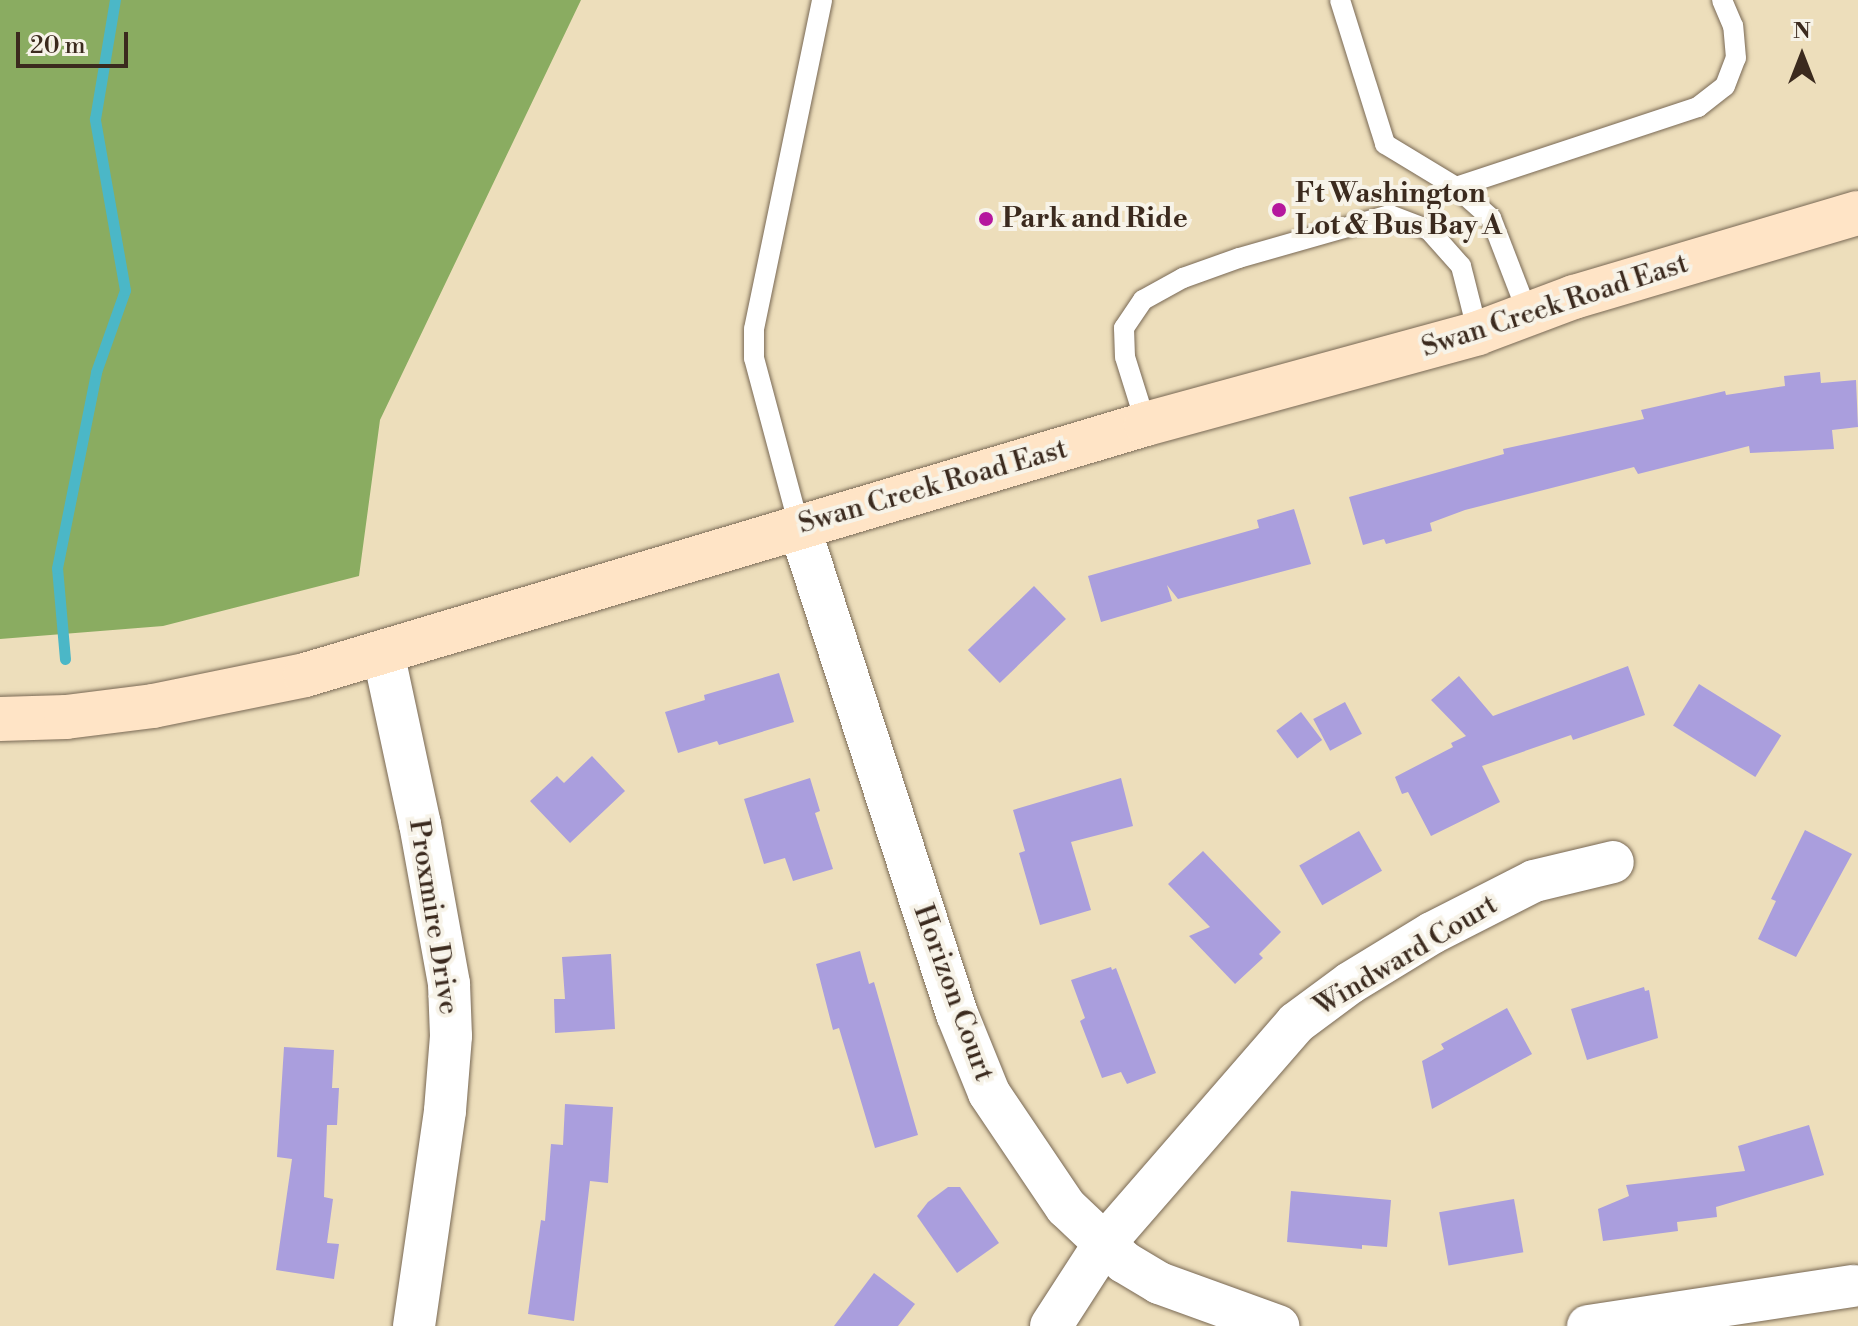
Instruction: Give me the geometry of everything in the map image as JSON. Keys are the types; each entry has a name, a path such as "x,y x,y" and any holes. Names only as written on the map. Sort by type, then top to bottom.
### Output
{"main road":[{"name":"Swan Creek Road East","path":"0,719 66,717 236,692 383,652 1146,424 1478,333 1574,297 1858,213"}],"street":[{"name":"Horizon Court","path":"799,526 957,1014 989,1093 1040,1173 1066,1207 1124,1262 1159,1283 1278,1326"},
{"name":"Proxmire Drive","path":"383,652 420,824 449,984 451,1036 445,1111 414,1326"},
{"name":"Windward Court","path":"1051,1326 1104,1244 1296,1023 1350,983 1432,933 1534,881 1613,862"},
{"path":"1588,1326 1853,1286"}],"lane":[{"path":"799,526 754,358 754,329 822,0"},
{"path":"1340,0 1385,144 1456,187 1491,218 1528,314"},
{"path":"1456,187 1698,107 1725,86 1736,58 1733,26 1722,0"},
{"path":"1146,424 1125,357 1124,328 1143,300 1183,278 1239,258 1390,215 1429,230 1461,266 1478,333"}],"green space":[{"path":"0,0 581,0 380,420 359,576 163,626 0,639"}],"building":[{"path":"1820,372 1821,383 1856,380 1858,427 1832,430 1834,449 1750,453 1749,446 1638,474 1634,467 1465,510 1430,523 1432,531 1386,544 1384,539 1363,545 1349,497 1504,454 1503,449 1644,419 1641,410 1725,391 1726,395 1785,386 1784,376"},
{"path":"1294,509 1311,564 1178,599 1167,585 1172,601 1101,622 1088,576 1259,528 1257,520"},
{"path":"1034,586 1066,619 1000,683 968,650"},
{"path":"1628,666 1645,715 1573,740 1571,735 1482,766 1500,802 1431,836 1408,792 1402,794 1395,777 1453,747 1451,743 1466,736 1431,700 1459,676 1493,716"},
{"path":"779,673 794,722 719,745 717,741 678,753 665,712 705,700 704,695"},
{"path":"1699,684 1781,735 1755,777 1673,726"},
{"path":"1345,702 1362,734 1330,751 1313,719"},
{"path":"1301,712 1322,740 1297,759 1276,731"},
{"path":"592,756 625,791 570,843 530,801 557,776 564,783"},
{"path":"810,778 820,811 815,813 833,869 793,881 785,858 764,864 744,799"},
{"path":"1121,778 1133,826 1071,842 1091,910 1040,925 1019,853 1025,851 1013,810"},
{"path":"1805,830 1852,854 1796,957 1758,939 1776,901 1771,899"},
{"path":"1359,831 1382,871 1322,905 1299,866"},
{"path":"1203,851 1281,932 1259,954 1263,958 1235,984 1189,936 1210,927 1168,884"},
{"path":"860,951 869,984 874,982 918,1135 875,1148 839,1028 833,1030 816,964"},
{"path":"611,954 615,1029 555,1033 554,999 565,999 562,957"},
{"path":"1111,967 1112,970 1116,968 1156,1073 1127,1084 1121,1072 1102,1078 1080,1021 1085,1018 1071,980"},
{"path":"1644,987 1645,991 1649,990 1658,1038 1587,1060 1571,1009"},
{"path":"1507,1008 1532,1054 1432,1109 1422,1061 1444,1049 1441,1044"},
{"path":"284,1047 334,1050 332,1088 339,1088 337,1125 327,1125 324,1197 333,1199 327,1243 339,1244 334,1279 276,1270 292,1159 277,1157"},
{"path":"565,1104 613,1107 608,1183 590,1181 574,1321 528,1314 541,1220 545,1221 551,1144 563,1145"},
{"path":"1809,1125 1824,1175 1716,1207 1717,1217 1677,1222 1678,1231 1603,1241 1598,1209 1629,1196 1626,1185 1745,1171 1738,1146"},
{"path":"948,1187 960,1187 999,1243 957,1273 917,1216 928,1202"},
{"path":"1291,1191 1391,1200 1387,1247 1362,1245 1362,1249 1287,1242"},
{"path":"1514,1199 1523,1252 1449,1265 1439,1212"},
{"path":"874,1273 915,1304 898,1326 834,1326"}],"waterway":[{"path":"65,659 57,568 96,372 125,290 95,119 115,0"}],"place":[{"name":"Ft Washington Lot & Bus Bay A","path":"1279,210"},
{"name":"Park and Ride","path":"986,219"}]}
